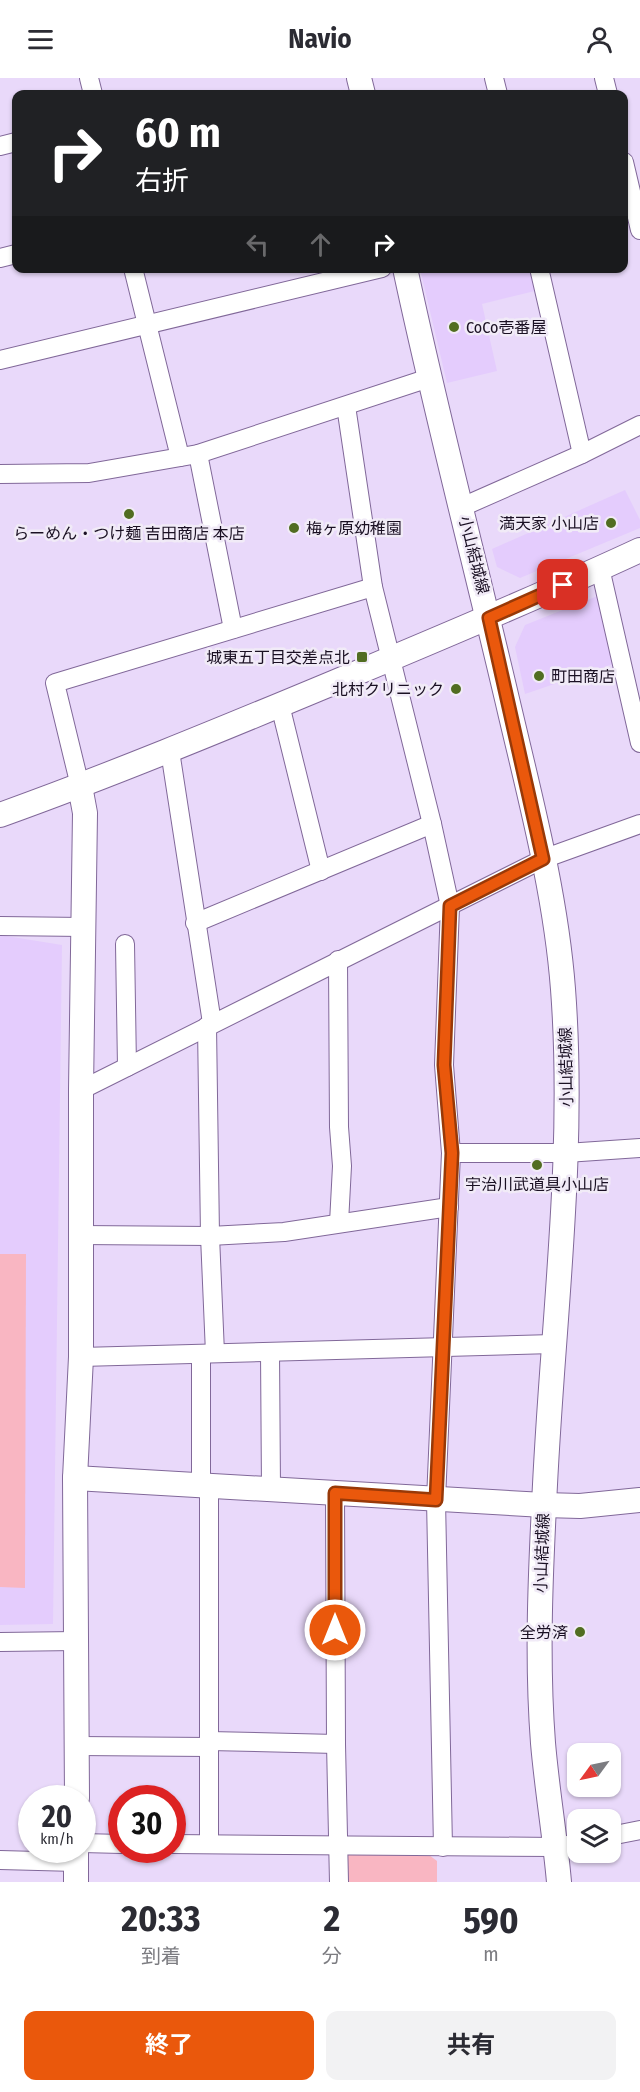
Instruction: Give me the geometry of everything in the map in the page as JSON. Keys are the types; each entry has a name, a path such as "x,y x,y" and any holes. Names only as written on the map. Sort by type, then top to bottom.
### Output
{"street":[{"path":"628,181 640,230"},
{"path":"134,273 180,457"},
{"path":"0,360 361,273"},
{"name":"小山結城線","path":"406,273 429,378 489,618 543,859 563,986 568,1090 566,1153 544,1505 539,1658 543,1745 567,1845 559,1882"},
{"path":"539,273 582,454"},
{"path":"0,474 89,472 198,454 429,378"},
{"path":"346,406 373,587 450,906 444,1065 452,1153 436,1500 443,1847"},
{"path":"462,507 582,454 640,424"},
{"path":"198,454 233,629"},
{"path":"0,815 170,751 392,659 489,618 640,549"},
{"path":"600,568 640,743"},
{"path":"77,1785 75,1478 81,1357 81,1090 85,813 55,683 373,587"},
{"path":"280,705 321,871"},
{"path":"170,751 210,1024 210,1236 205,1486 209,1844"},
{"path":"195,923 432,824"},
{"path":"81,1090 543,859 640,825"},
{"path":"0,926 83,927"},
{"path":"125,944 127,1067"},
{"path":"338,960 339,1127 342,1166 339,1223"},
{"path":"452,1153 566,1153 640,1148"},
{"path":"80,1235 210,1236 284,1232 449,1207"},
{"path":"81,1357 553,1344"},
{"path":"270,1352 271,1489"},
{"path":"75,1478 544,1505 580,1506 640,1500"},
{"path":"335,1493 339,1882"},
{"path":"0,1642 76,1641"},
{"path":"77,1746 336,1744"},
{"path":"621,1836 640,1835"},
{"path":"186,1844 443,1847 567,1845"},
{"path":"0,1860 18,1860"}],"shaded area":[{"path":"421,273 534,273 539,290 482,304 497,371 447,383"},
{"path":"625,490 640,520 640,528 520,578 497,567 492,549"},
{"path":"600,595 616,663 525,694 515,647 525,625"},
{"path":"0,935 62,945 53,1624 0,1625"},
{"path":"0,1254 26,1254 25,1588 0,1587"},
{"path":"348,1854 429,1855 437,1861 437,1882 343,1882 342,1861"}],"place":[{"name":"CoCo壱番屋","path":"454,327"},
{"name":"らーめん・つけ麺 吉田商店 本店","path":"129,514"},
{"name":"満天家 小山店","path":"611,523"},
{"name":"梅ヶ原幼稚園","path":"294,528"},
{"name":"城東五丁目交差点北","path":"362,657"},
{"name":"町田商店","path":"539,676"},
{"name":"北村クリニック","path":"456,689"},
{"name":"宇治川武道具小山店","path":"537,1165"},
{"name":"全労済","path":"580,1632"}],"route":[{"path":"335,1630 335,1493 436,1500 452,1153 444,1065 450,906 543,859 489,618 563,585"}]}
